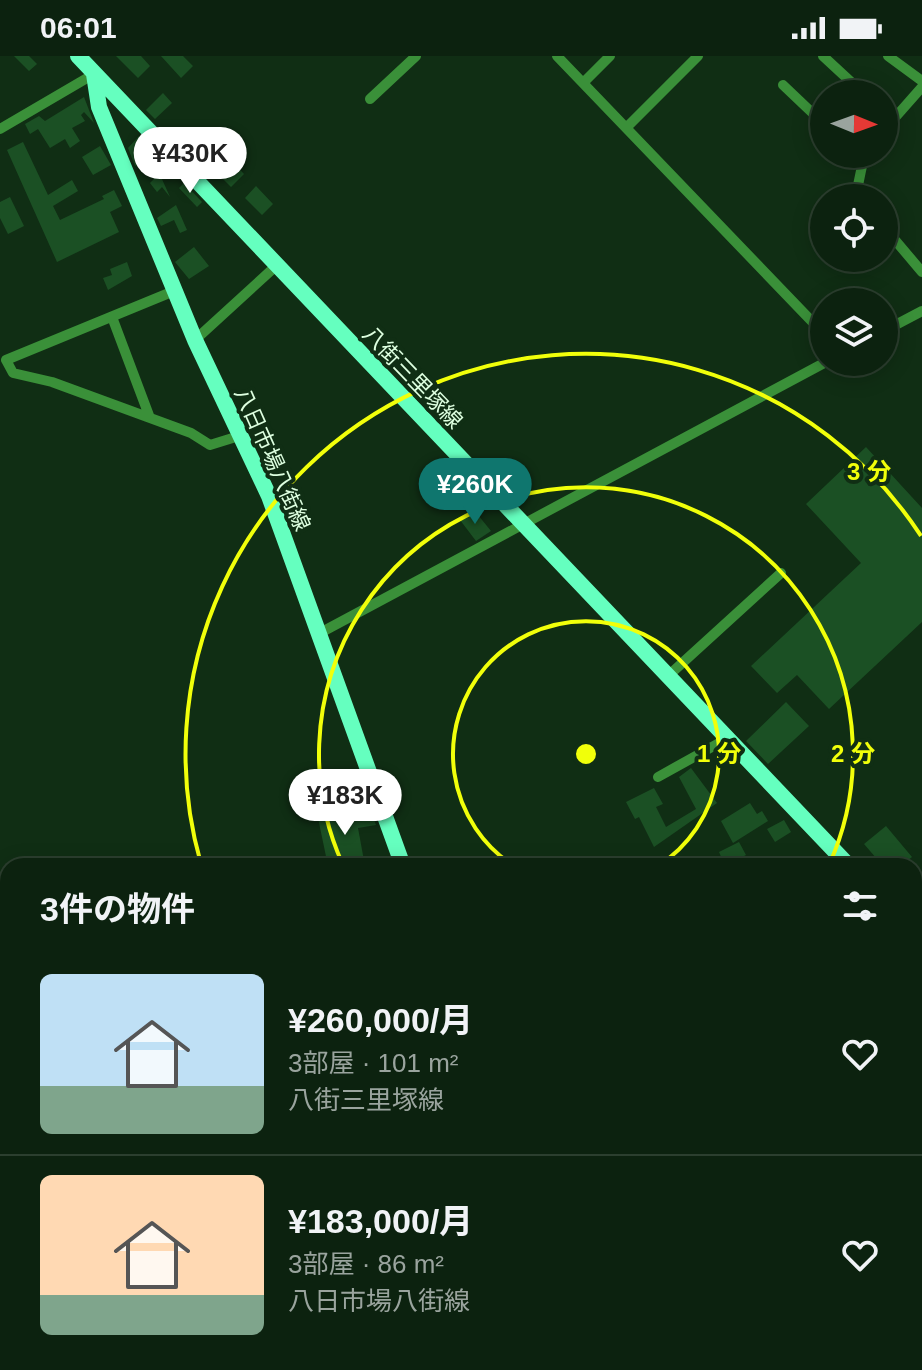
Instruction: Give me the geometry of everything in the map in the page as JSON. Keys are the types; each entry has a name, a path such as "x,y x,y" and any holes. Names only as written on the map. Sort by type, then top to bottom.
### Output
{"main road":[{"name":"八街三里塚線","path":"78,56 841,858"},
{"name":"八日市場八街線","path":"94,74 99,107 174,291 269,496 400,858"}],"street":[{"path":"370,99 416,56"},
{"path":"557,56 810,319"},
{"path":"583,83 610,56"},
{"path":"626,128 698,56"},
{"path":"823,56 849,80"},
{"path":"888,56 922,81"},
{"path":"0,129 94,74"},
{"path":"783,85 810,111"},
{"path":"898,114 922,87"},
{"path":"898,244 922,272"},
{"path":"195,340 277,265"},
{"path":"174,291 6,360 13,373 52,382 191,433 210,445 239,436"},
{"path":"898,324 922,311"},
{"path":"112,317 150,418"},
{"path":"320,633 810,371"},
{"path":"668,676 781,573"},
{"path":"658,777 728,738"}],"building":[{"path":"14,56 29,56 37,64 29,71"},
{"path":"116,56 141,56 150,66 138,78"},
{"path":"161,56 183,56 193,66 181,78"},
{"path":"163,93 172,103 155,119 146,110"},
{"path":"84,97 94,123 84,112 81,115 85,121 72,128 80,141 70,148 65,139 50,148 38,129 30,134 25,124 39,116 45,121"},
{"path":"139,136 164,162 160,166 157,163 157,168 170,197 162,187 157,192 150,183 154,179 141,164 135,166 128,148"},
{"path":"23,142 48,195 72,180 78,191 53,206 60,220 104,199 102,196 114,190 122,206 110,212 119,232 57,262 7,150"},
{"path":"100,146 111,165 93,175 82,157"},
{"path":"219,147 244,174 231,187 205,161"},
{"path":"184,183 202,202 197,207 179,188"},
{"path":"256,186 273,204 262,215 245,198"},
{"path":"10,197 24,226 8,234 0,218 0,202"},
{"path":"176,205 187,230 180,233 174,220 161,226 157,218"},
{"path":"194,247 209,266 189,279 175,262"},
{"path":"127,262 132,276 108,290 103,278 112,275 110,269"},
{"path":"866,447 922,508 922,622 829,709 797,675 777,693 751,666 861,563 806,504"},
{"path":"474,510 491,531 476,541 460,520"},
{"path":"786,702 809,726 768,764 746,741"},
{"path":"691,768 717,803 654,847 639,817 635,819 626,802 654,788 663,804 656,807 666,827 696,809 679,777"},
{"path":"750,803 757,814 762,811 768,821 733,843 721,821"},
{"path":"370,808 376,825 358,828 364,858 326,858 318,818"},
{"path":"784,820 791,832 775,842 767,829"},
{"path":"886,826 912,857 876,858 864,844"},
{"path":"739,842 746,855 722,858 719,852"}]}
